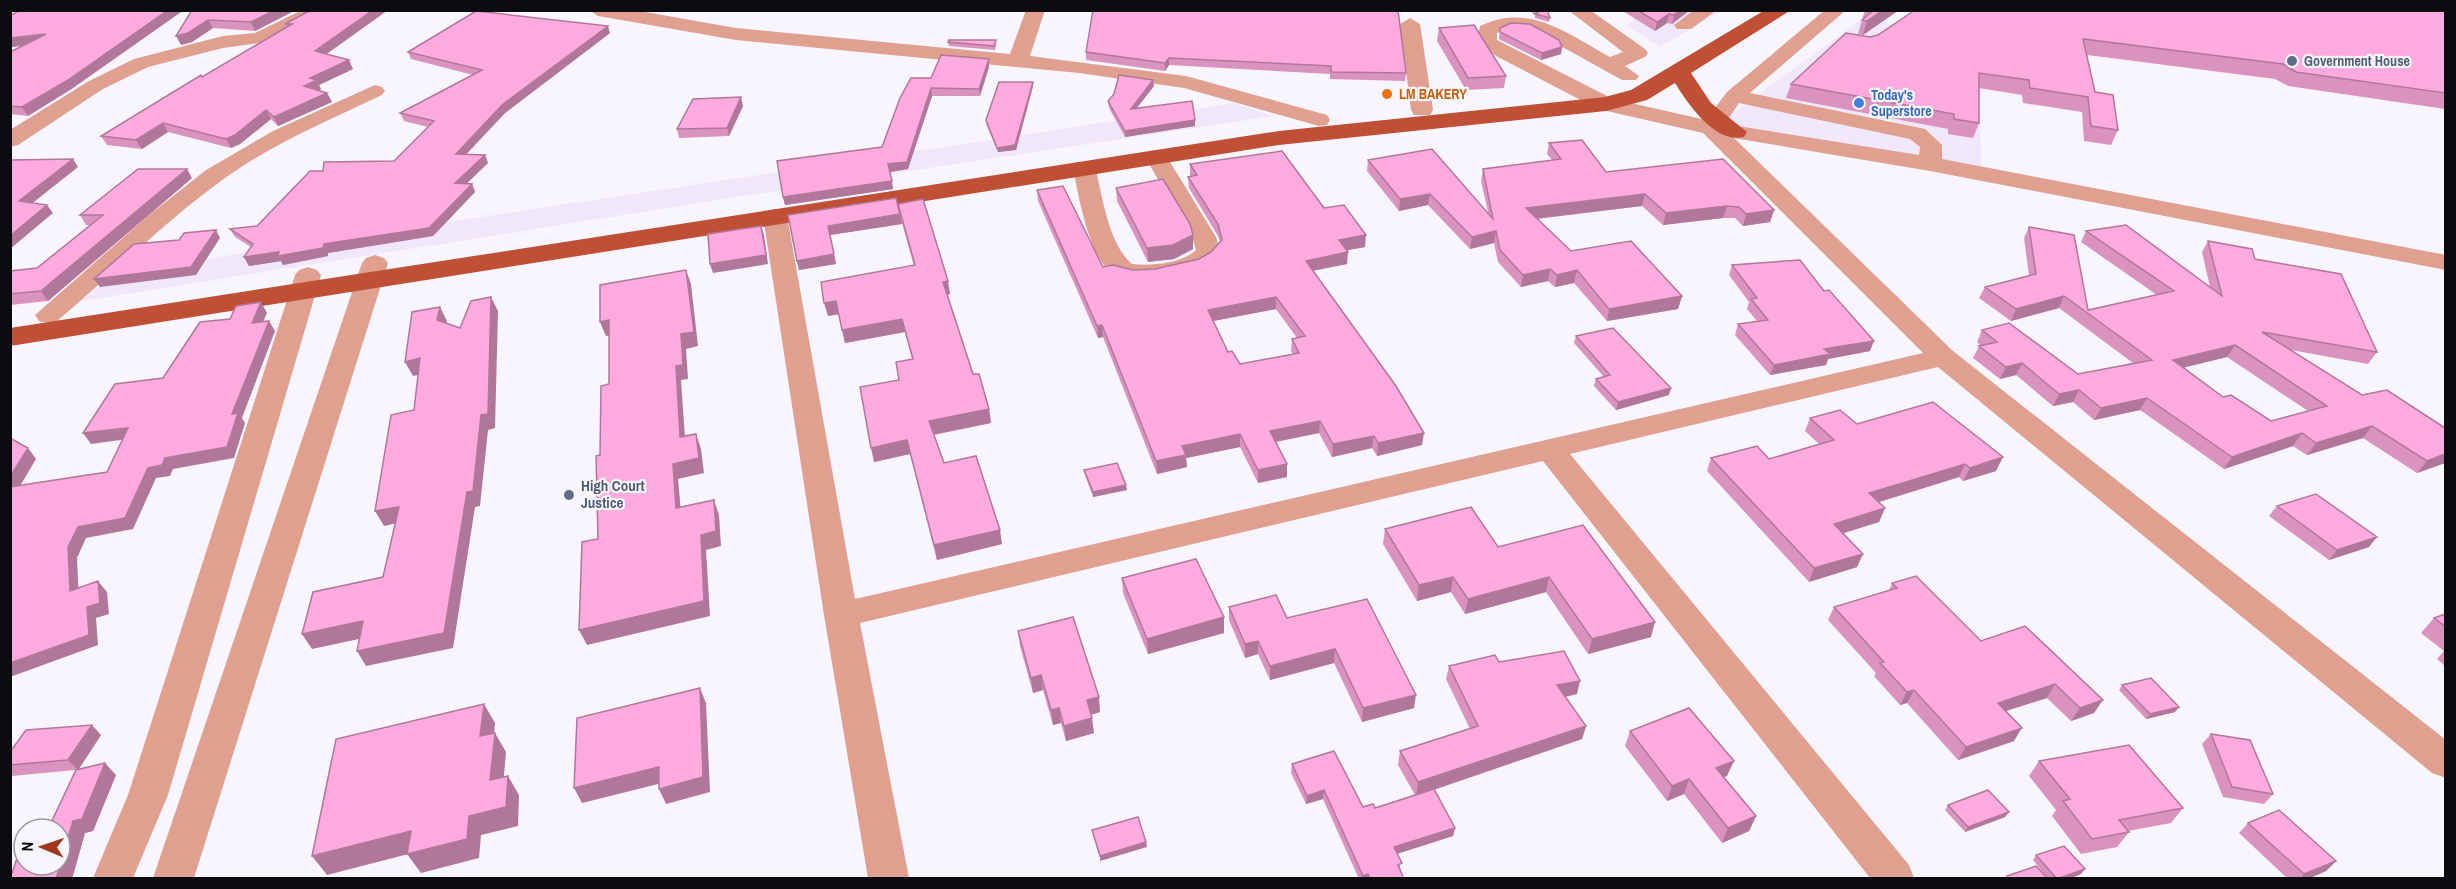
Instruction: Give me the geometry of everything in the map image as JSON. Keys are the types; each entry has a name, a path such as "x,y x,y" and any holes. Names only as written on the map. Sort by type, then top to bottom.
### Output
{"main road":[{"path":"10,337 772,198 1319,120 1583,91 1629,76 1741,10"},
{"path":"373,271 775,216 1279,138 1606,104 1639,95 1781,10"},
{"path":"1679,71 1692,96 1721,126"},
{"path":"10,320 306,283"}],"street":[{"path":"10,140 96,85 141,63 223,42 259,38 318,10"},
{"path":"598,10 736,34 1018,61 1186,82 1319,120"},
{"path":"1018,61 1036,10"},
{"path":"1577,10 1638,53 1609,65"},
{"path":"1684,25 1708,10"},
{"path":"1721,126 1734,96 1837,10"},
{"path":"1629,76 1536,24 1520,21 1503,22 1487,30 1488,42 1503,52 1606,104 2445,263"},
{"path":"1410,24 1422,110"},
{"path":"1808,33 1837,39"},
{"path":"48,315 194,190 223,170 249,153 375,92"},
{"path":"1734,96 1917,134 1931,145 1930,164"},
{"path":"1721,126 1943,357 2445,762"},
{"path":"1084,167 1103,235 1112,258 1122,268 1149,271 1192,264 1204,258 1208,250 1204,237 1156,156"},
{"path":"775,216 841,615 888,879"},
{"path":"173,879 373,271"},
{"path":"113,879 148,795 306,283"},
{"path":"841,615 1943,357"},
{"path":"1550,448 1894,879"}],"shaded area":[{"path":"1649,11 1721,11 1660,47 1626,25"},
{"path":"1862,19 1976,39 1982,174 1739,126 1729,116"},
{"path":"1234,103 1273,116 743,196 81,301 119,272"}],"building":[{"path":"20,10 168,10 68,80 22,107 10,106 10,52 46,34 10,38 10,16"},
{"path":"192,10 275,10 251,22 208,20 188,33 176,36"},
{"path":"311,10 373,10 315,51 349,60 310,78 317,80 304,86 327,93 274,117 266,110 235,135 226,139 163,123 136,140 101,136 201,75 202,77 292,24 285,24"},
{"path":"1093,10 1398,10 1406,73 1331,72 1331,66 1169,58 1165,63 1086,52"},
{"path":"1535,10 1547,10 1550,18 1535,14 1538,13"},
{"path":"1637,10 1680,10 1657,22"},
{"path":"1874,10 1883,10 1867,21 1862,20"},
{"name":"Government House","path":"1915,10 2445,10 2445,93 2296,72 2283,64 2083,39 2095,92 2113,95 2118,130 2091,126 2088,97 2030,88 2029,80 1979,73 1979,123 1954,119 1954,114 1791,84 1846,33 1870,37 1878,35"},
{"path":"476,11 608,26 502,105 456,154 485,155 455,183 472,184 429,228 324,244 323,248 278,256 279,252 244,257 253,244 230,229 257,226 310,171 323,171 324,162 394,161 434,121 400,113 482,70 408,52"},
{"path":"1511,23 1530,24 1559,40 1562,47 1542,53 1500,32 1500,28"},
{"path":"1474,25 1506,76 1468,78 1439,28"},
{"path":"949,40 996,40 994,46 948,42"},
{"path":"941,55 989,59 979,89 931,88 907,162 888,164 892,181 783,197 777,161 882,147 900,98 911,78 931,78"},
{"path":"1119,75 1153,80 1131,109 1192,101 1195,120 1125,131 1108,101 1114,94"},
{"path":"999,82 1033,82 1015,145 997,148 986,120"},
{"path":"741,97 727,128 677,129 693,99"},
{"path":"1582,140 1606,172 1723,159 1774,210 1746,214 1739,207 1727,206 1666,213 1645,194 1526,208 1571,251 1631,241 1682,296 1609,309 1577,270 1557,275 1550,269 1523,275 1500,250 1496,231 1472,237 1430,194 1400,199 1368,160 1432,149 1493,219 1483,169 1561,159 1549,143"},
{"path":"1282,151 1324,208 1344,205 1366,235 1339,240 1348,252 1306,261 1396,386 1424,433 1378,443 1374,436 1333,444 1320,421 1270,431 1287,464 1258,470 1240,434 1182,446 1186,455 1156,461 1102,325 1097,326 1037,190 1063,186 1103,267 1113,265 1133,270 1155,269 1199,259 1211,252 1222,240 1218,224 1188,177 1197,175 1190,164","holes":["1276,297 1305,336 1292,339 1299,353 1240,364 1232,351 1228,352 1208,310"]},
{"path":"73,159 19,201 47,205 10,236 10,160"},
{"path":"138,169 187,169 41,291 10,294 10,271 37,268 103,215 80,215"},
{"path":"1163,179 1190,224 1193,235 1173,245 1147,248 1116,188"},
{"path":"896,198 900,214 828,226 834,254 797,261 788,215"},
{"path":"923,199 948,281 943,282 973,374 979,374 989,409 929,421 944,463 976,456 1000,530 934,545 907,440 871,448 860,387 899,380 896,362 913,359 902,319 842,330 836,301 824,303 821,282 915,265 898,204"},
{"path":"2126,225 2222,296 2208,241 2252,249 2255,259 2341,274 2377,352 2262,332 2362,395 2387,390 2445,428 2445,454 2427,461 2372,426 2316,443 2302,433 2232,457 2147,398 2101,408 2079,390 2059,394 2022,363 2006,367 1979,346 1997,342 1982,330 2009,323 2078,374 2152,360 2064,296 2016,309 1985,287 2036,274 2029,227 2074,235 2088,310 2174,291 2086,231","holes":["2235,345 2327,406 2271,421 2231,395 2223,397 2173,360"]},
{"path":"761,226 766,255 710,264 708,234"},
{"path":"216,230 191,267 94,279 134,244 179,240 184,233"},
{"path":"1800,260 1824,291 1829,290 1874,341 1824,349 1830,354 1774,365 1738,324 1768,320 1751,299 1757,298 1732,265"},
{"path":"686,270 694,332 681,334 683,365 676,366 680,437 696,434 699,458 673,464 676,508 714,500 716,531 701,535 704,601 579,630 582,542 598,539 596,456 600,455 601,386 609,384 609,320 600,322 600,285"},
{"path":"491,297 488,414 481,415 473,491 467,492 444,633 357,651 363,621 302,634 313,592 383,577 399,507 375,511 391,415 414,410 420,358 405,362 412,312 440,307 437,320 460,328 471,301"},
{"path":"261,302 252,323 269,321 232,414 238,413 227,447 165,458 162,465 148,468 125,518 78,527 68,547 70,591 98,581 100,603 87,607 89,635 10,663 10,487 107,472 128,428 83,433 115,384 163,378 200,322 230,319 236,306"},
{"path":"1613,328 1671,388 1618,402 1596,379 1610,375 1576,336"},
{"path":"1933,402 2003,457 1970,468 1965,464 1869,493 1885,508 1834,524 1863,554 1814,568 1711,458 1757,446 1769,459 1834,440 1810,418 1840,410 1857,424"},
{"path":"10,438 28,448 10,477"},
{"path":"1117,463 1126,485 1093,492 1084,470"},
{"path":"2316,494 2377,537 2337,550 2277,506"},
{"path":"1471,507 1498,547 1583,525 1655,622 1592,639 1549,577 1468,599 1453,577 1419,585 1385,529"},
{"path":"1196,559 1224,617 1147,639 1122,578"},
{"path":"1916,576 1981,641 2025,626 2103,700 2080,708 2055,684 1998,703 2022,728 1966,747 1914,690 1907,692 1880,663 1884,662 1834,607 1897,588 1892,583"},
{"path":"1276,595 1287,618 1367,599 1416,695 1363,708 1335,649 1270,666 1258,641 1245,644 1229,607"},
{"path":"2445,614 2445,626 2434,618"},
{"path":"1073,617 1099,697 1087,700 1092,718 1064,726 1059,708 1051,710 1041,675 1031,678 1018,631"},
{"path":"1564,651 1580,681 1557,685 1586,726 1418,782 1400,751 1478,726 1449,666 1495,655 1499,662"},
{"path":"2151,678 2179,707 2150,714 2122,685"},
{"path":"700,688 703,777 659,789 659,767 574,788 577,718"},
{"path":"484,704 480,736 495,733 490,780 508,776 506,807 469,816 467,839 407,854 411,831 312,856 336,739"},
{"path":"1689,708 1734,761 1716,768 1756,816 1728,828 1689,779 1672,786 1630,731"},
{"path":"92,725 68,760 10,765 10,752 26,730"},
{"path":"2211,734 2250,740 2273,794 2232,787"},
{"path":"2129,745 2183,808 2119,820 2129,832 2092,839 2063,801 2070,799 2039,761"},
{"path":"1334,751 1363,807 1373,804 1375,808 1434,789 1455,828 1394,847 1402,863 1398,865 1404,879 1370,879 1368,874 1363,876 1324,790 1307,796 1292,764"},
{"path":"105,763 82,819 73,821 72,824 72,817 54,817 76,770"},
{"path":"1988,790 2009,812 1968,827 1948,805"},
{"path":"2279,810 2336,861 2304,874 2248,823"},
{"path":"1138,817 1146,842 1100,856 1092,830"},
{"path":"2064,846 2085,869 2057,879 2036,855"},
{"path":"2036,866 2048,879 2009,879 2007,876"},
{"path":"12,873 12,877 57,877 56,879 10,879"}],"place":[{"name":"Government House","path":"2292,61"},
{"name":"LM BAKERY","path":"1387,94"},
{"name":"Today's Superstore","path":"1859,103"},
{"name":"High Court Justice","path":"569,495"}]}
